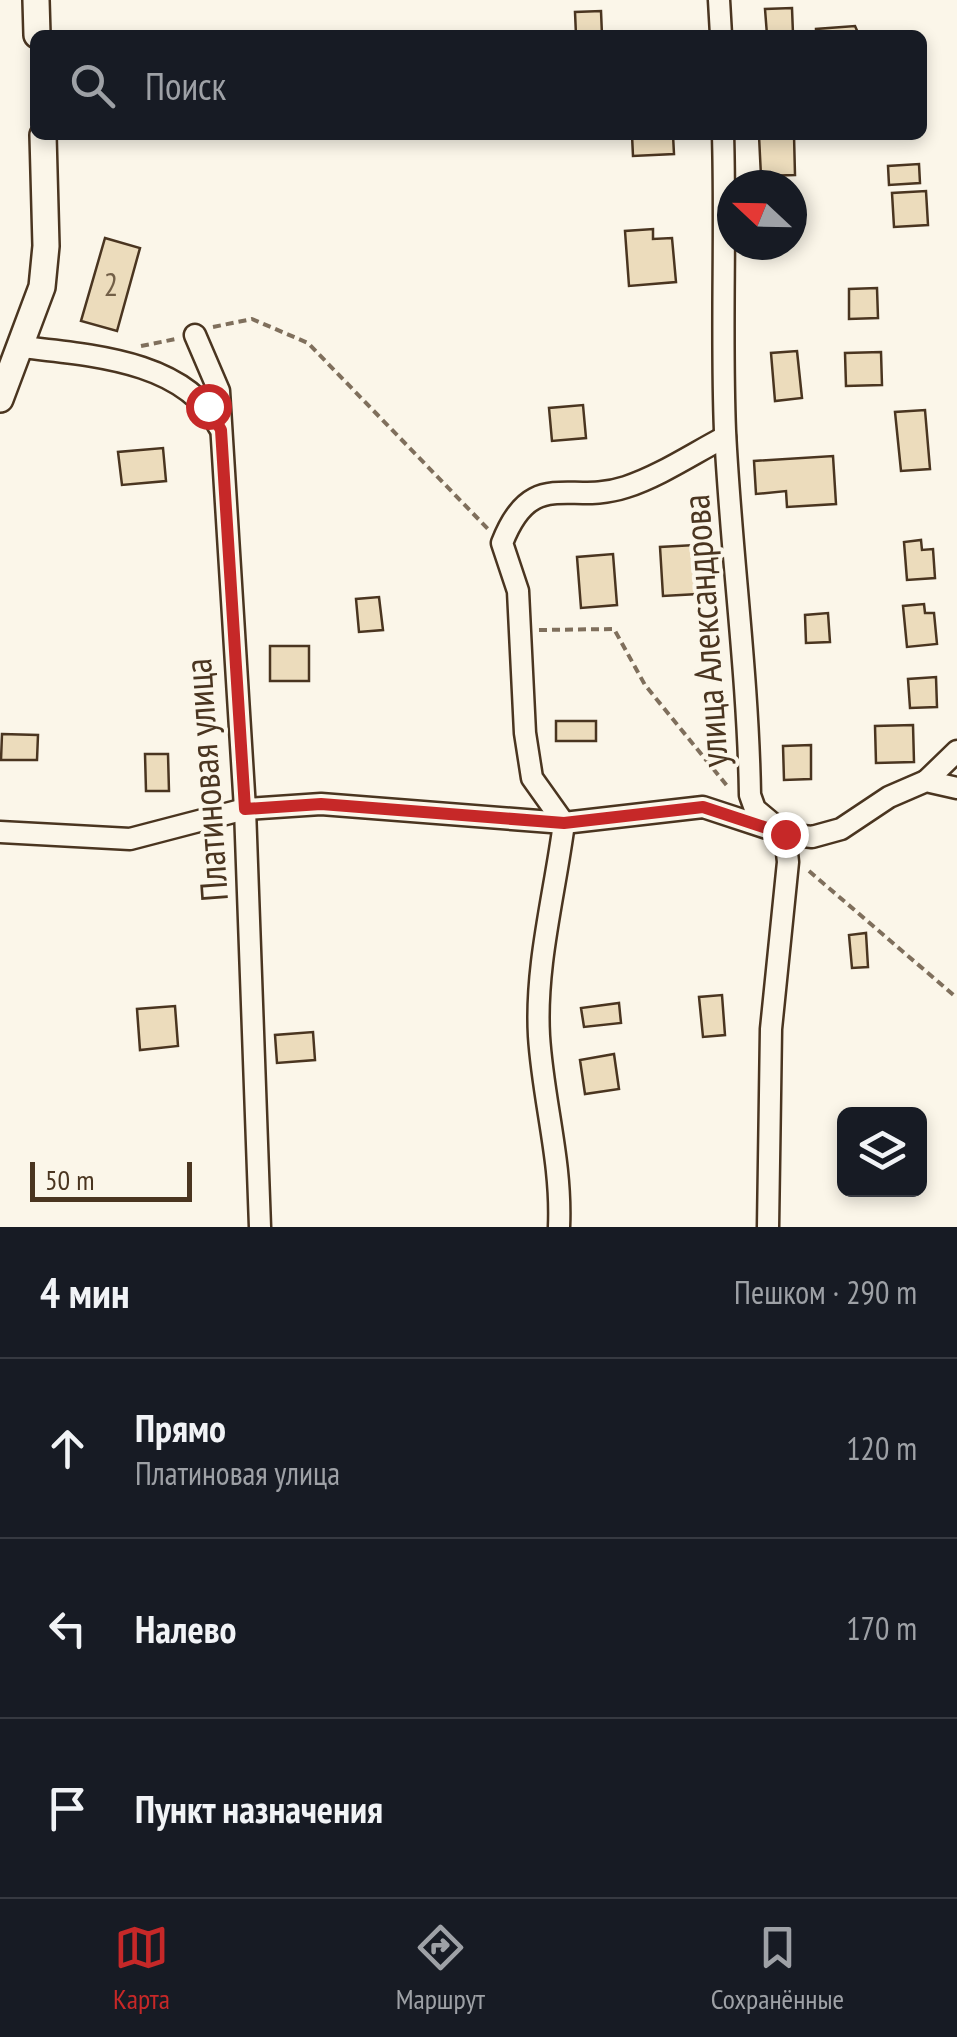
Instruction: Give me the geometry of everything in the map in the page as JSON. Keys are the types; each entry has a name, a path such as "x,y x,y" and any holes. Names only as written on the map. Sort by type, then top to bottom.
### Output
{"street":[{"path":"36,0 37,30"},
{"path":"720,0 720,30"},
{"path":"0,399 22,347 43,273 43,140"},
{"name":"улица Александрова","path":"724,140 721,302 726,437 743,627 750,795 755,809 785,834"},
{"name":"Платиновая улица","path":"195,335 215,372 221,430 245,809 260,1227"},
{"path":"22,347 77,353 148,370 187,386 208,406 221,430"},
{"path":"560,1227 555,1131 539,1039 539,1003 564,823 532,778 525,733 518,591 502,542 511,518 526,503 555,490 597,492 627,487 726,437"},
{"path":"0,832 130,839 245,809 321,804 564,823 703,807 785,834 812,837 841,829 890,797 926,781 957,751"},
{"path":"926,781 957,788"},
{"path":"768,1227 771,1029 788,862 785,834"}],"path":[{"path":"135,348 252,319 308,343 502,542"},
{"path":"522,630 614,629"}],"building":[{"path":"792,8 793,30 767,30 765,9"},
{"path":"601,11 602,30 576,30 575,12"},
{"path":"855,26 857,30 816,30"},
{"path":"632,140 673,140 674,154 633,156"},
{"path":"759,140 794,140 795,170 761,170"},
{"path":"919,164 920,183 889,185 888,166"},
{"path":"926,191 928,225 894,227 892,193"},
{"path":"653,229 653,239 672,238 676,282 629,286 625,231"},
{"path":"105,238 140,248 117,331 81,321"},
{"path":"877,288 878,318 849,319 849,289"},
{"path":"797,351 802,398 775,401 771,353"},
{"path":"881,352 882,385 846,386 845,353"},
{"path":"583,405 586,438 552,441 549,408"},
{"path":"925,410 930,469 901,471 895,412"},
{"path":"163,448 166,481 122,485 118,452"},
{"path":"833,456 836,504 787,507 786,491 756,494 754,461"},
{"path":"921,540 922,550 933,549 935,578 907,580 904,542"},
{"path":"695,545 698,594 663,596 660,547"},
{"path":"613,554 617,605 581,608 577,557"},
{"path":"379,597 383,630 359,632 356,599"},
{"path":"924,604 925,613 934,613 937,644 907,647 903,606"},
{"path":"828,613 830,642 806,643 805,615"},
{"path":"270,646 309,646 309,681 270,681"},
{"path":"936,677 937,707 910,708 908,679"},
{"path":"556,721 596,721 596,741 556,741"},
{"path":"913,725 914,762 876,763 875,726"},
{"path":"2,734 38,735 37,760 1,760"},
{"path":"811,745 811,779 784,780 783,746"},
{"path":"145,754 168,754 169,791 146,791"},
{"path":"866,933 868,967 852,968 849,935"},
{"path":"722,995 725,1035 703,1037 699,997"},
{"path":"619,1003 621,1023 584,1027 581,1008"},
{"path":"175,1006 178,1046 140,1050 137,1009"},
{"path":"313,1032 315,1060 277,1063 275,1035"},
{"path":"614,1054 619,1089 585,1094 580,1060"}],"route":[{"path":"208,406 221,430 239,766 245,809 321,804 564,823 703,807 785,834"}]}
